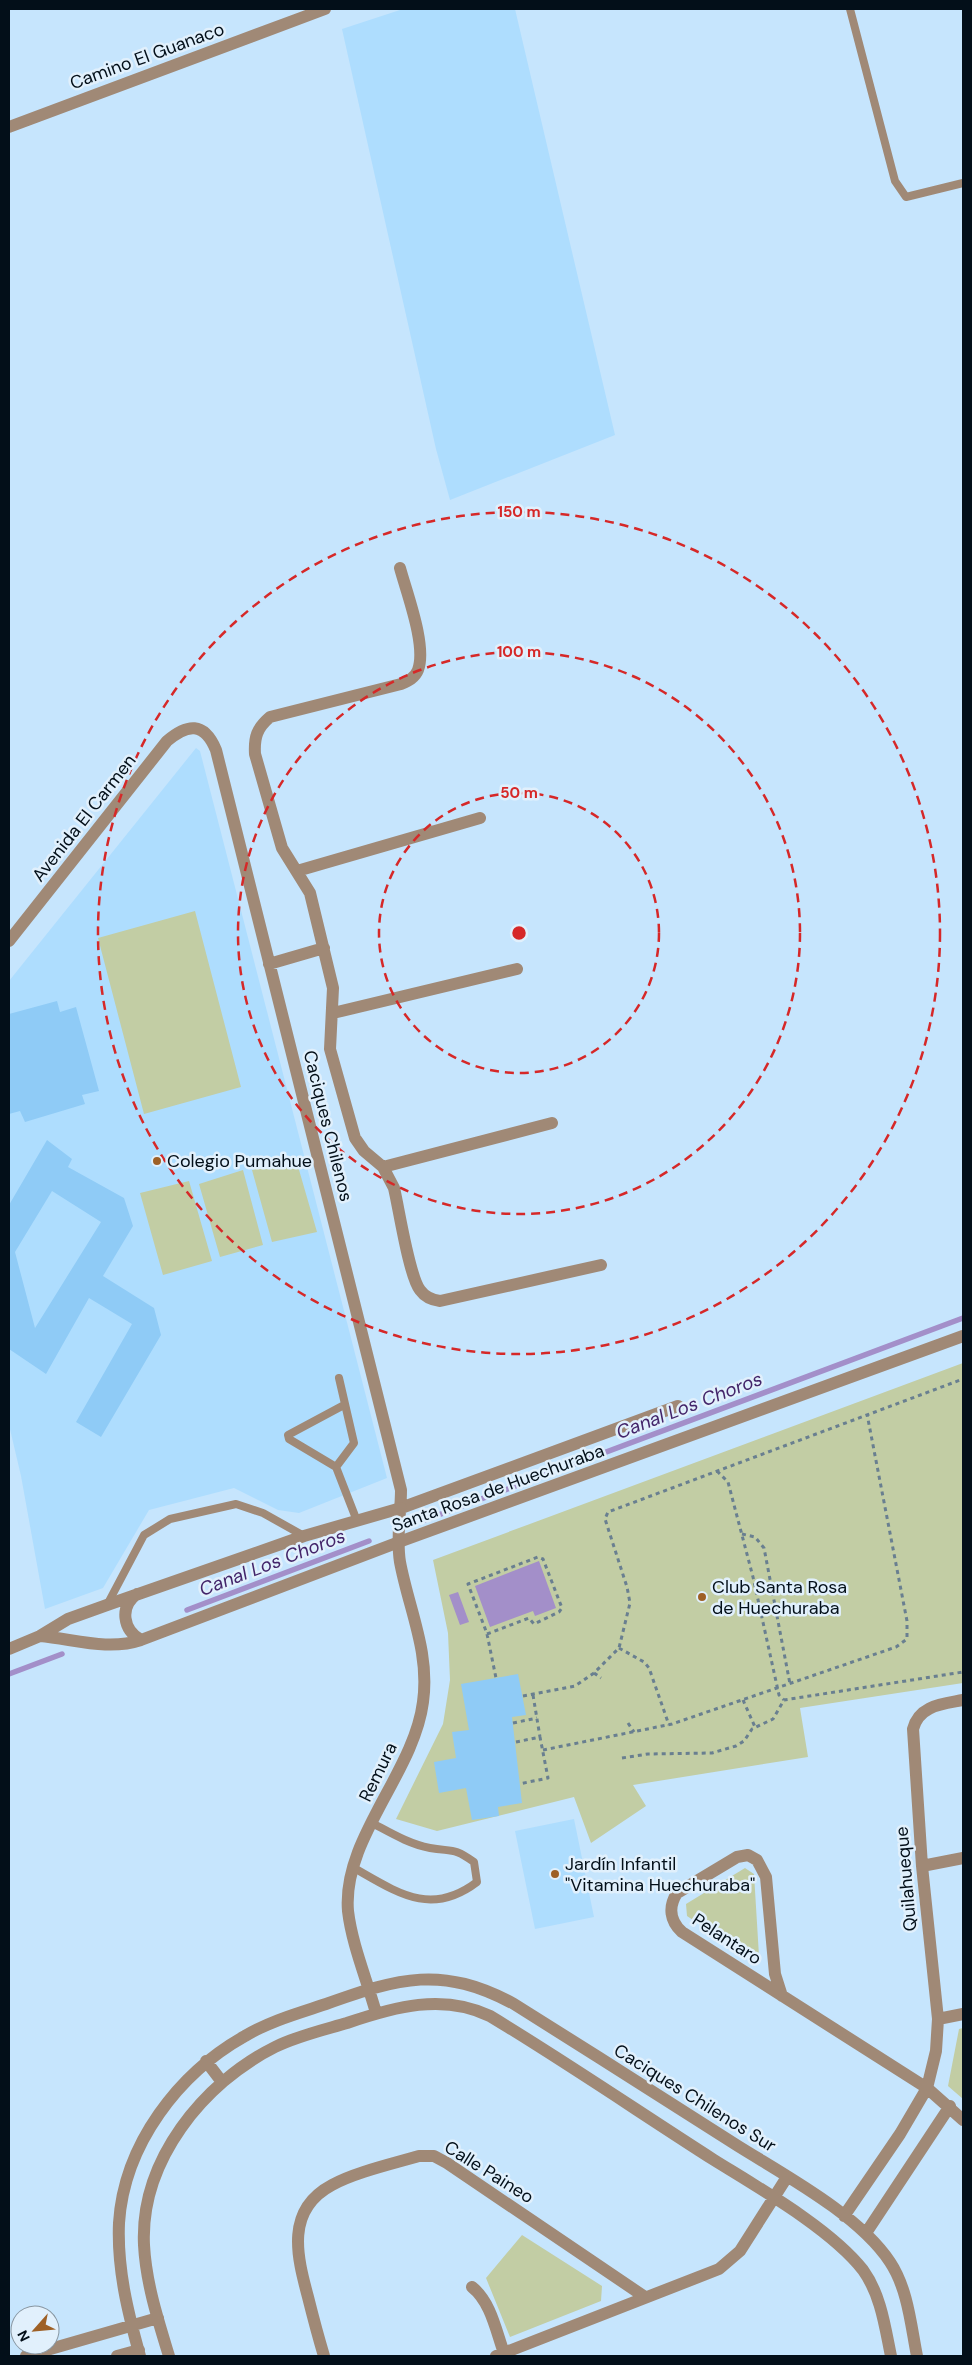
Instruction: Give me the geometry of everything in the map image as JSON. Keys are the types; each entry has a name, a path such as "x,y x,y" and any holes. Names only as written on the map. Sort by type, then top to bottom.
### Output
{"street":[{"name":"Camino El Guanaco","path":"9,127 325,9"},
{"path":"400,568 419,641 420,662 418,672 411,679 401,684 270,717 257,732 254,740 254,754 282,848 310,893 324,948 333,988 330,1049 354,1138 364,1151 383,1167 394,1188 415,1281 424,1295 432,1300 440,1301 601,1264"},
{"name":"Avenida El Carmen","path":"9,941 167,742 185,728 195,727"},
{"name":"Caciques Chilenos","path":"195,727 211,740 216,750 401,1490 399,1542"},
{"path":"297,871 480,818"},
{"path":"269,964 324,948"},
{"path":"332,1013 517,969"},
{"path":"383,1167 552,1123"},
{"name":"Santa Rosa de Huechuraba","path":"40,1636 110,1645 126,1645 399,1542 963,1336"},
{"name":"Santa Rosa de Huechuraba","path":"9,1649 40,1636 63,1622 137,1594 304,1536 401,1508 678,1406"},
{"name":"Remura","path":"376,2013 348,1911 350,1880 372,1823 420,1721 425,1688 422,1643 400,1561 399,1542"},
{"path":"137,1594 126,1608 124,1619 129,1631 141,1640"},
{"name":"Quilahueque","path":"844,2216 900,2134 926,2088 936,2051 938,2018 922,1866 913,1736 914,1724 922,1712 932,1707 963,1700"},
{"name":"Pelantaro","path":"782,1996 774,1974 766,1877 757,1860 748,1855 737,1857 677,1893 671,1908 676,1927 782,1996 926,2088 950,2106 963,2120"},
{"path":"922,1866 963,1858"},
{"name":"Caciques Chilenos Sur","path":"140,2353 122,2284 119,2222 126,2185 136,2156 158,2115 178,2090 206,2062 246,2035 268,2024 369,1988 417,1980 440,1979 486,1989 514,2004 787,2177 866,2233 889,2261 898,2278 911,2322 917,2356"},
{"path":"168,2356 150,2288 144,2246 145,2222 150,2195 161,2165 180,2129 196,2108 222,2082 254,2058 277,2046 376,2013 436,2003 477,2010 504,2025 774,2199 831,2239 864,2272 875,2292 891,2356"},
{"path":"938,2018 963,2014"},
{"path":"206,2062 222,2082"},
{"path":"866,2233 950,2106"},
{"name":"Calle Paineo","path":"324,2356 298,2257 297,2233 304,2214 314,2199 331,2185 419,2156 434,2156 447,2162 646,2297"},
{"path":"472,2287 481,2295 486,2304 500,2355 728,2264 740,2250 787,2177"},
{"path":"26,2356 158,2318"},
{"path":"117,2356 140,2353"}],"lane":[{"path":"850,9 895,181 900,191 906,197 963,183"},
{"path":"336,1467 354,1443 339,1378"},
{"path":"344,1405 288,1435 289,1439 336,1467 358,1521"},
{"path":"107,1605 144,1535 170,1519 236,1504 263,1513 304,1536"},
{"path":"354,1868 385,1886 431,1902 460,1895 477,1882 474,1862 457,1850 430,1848 403,1840 372,1823"}],"path":[{"path":"523,1696 574,1686 594,1674 619,1648 630,1603 627,1587 605,1520 608,1512 963,1379"},
{"path":"543,1750 669,1725 896,1647 907,1639 907,1621 868,1414"},
{"path":"717,1470 728,1482 780,1695 784,1700"},
{"path":"742,1534 756,1537 764,1548 790,1684"},
{"path":"487,1634 529,1618 534,1624 559,1612 562,1608 543,1559 538,1557 468,1584 487,1634 496,1678"},
{"path":"619,1648 644,1662 649,1668 669,1725"},
{"path":"784,1700 963,1672"},
{"path":"594,1674 601,1678"},
{"path":"519,1784 548,1778 533,1695"},
{"path":"743,1700 756,1727"},
{"path":"622,1758 648,1754 712,1753 744,1741 756,1727 773,1719 784,1700"},
{"path":"513,1723 537,1718"},
{"path":"628,1723 634,1732"},
{"path":"516,1742 540,1737"}],"shaded area":[{"path":"403,9 515,9 615,435 450,500 436,449 342,29"},
{"name":"Colegio Pumahue","path":"196,748 200,751 387,1478 299,1513 278,1510 234,1488 149,1510 103,1588 45,1609 21,1476 9,1425 9,981"},
{"path":"539,1561 556,1608 535,1616 533,1611 490,1627 475,1586"},
{"path":"458,1592 469,1622 460,1625 449,1595"},
{"name":"Jardín Infantil \"Vitamina Huechuraba\"","path":"574,1819 594,1917 535,1929 515,1831"}],"green space":[{"path":"195,911 241,1087 144,1114 98,938"},
{"path":"295,1156 317,1232 272,1242 252,1170"},
{"path":"243,1170 263,1245 220,1257 199,1184"},
{"path":"189,1181 212,1261 163,1275 140,1193"},
{"name":"Club Santa Rosa de Huechuraba","path":"963,1363 963,1683 800,1708 808,1757 633,1785 646,1806 591,1843 574,1797 437,1831 396,1819 443,1724 450,1680 448,1633 433,1560"},
{"path":"745,1868 754,1874 759,1956 751,1959 687,1916 686,1904"},
{"path":"963,2028 963,2099 948,2086 959,2029"},
{"path":"522,2235 602,2286 601,2301 510,2337 486,2278"}],"building":[{"path":"57,1001 60,1012 76,1007 99,1091 82,1095 85,1104 25,1122 20,1111 9,1114 9,1014"},
{"path":"47,1140 72,1159 68,1167 124,1198 133,1226 103,1276 154,1308 161,1335 101,1437 76,1422 132,1324 89,1298 46,1374 9,1349 9,1205","holes":["52,1191 101,1222 35,1328 15,1252"]},
{"path":"518,1674 526,1715 512,1717 522,1803 498,1807 499,1816 472,1820 466,1788 439,1793 434,1762 456,1758 452,1732 469,1730 461,1684"}],"waterway":[{"name":"Canal Los Choros","path":"425,1520 963,1318"},
{"name":"Canal Los Choros","path":"187,1610 369,1541"},
{"name":"Canal Los Choros","path":"9,1674 62,1654"}],"place":[{"name":"Colegio Pumahue","path":"157,1161"},
{"name":"Club Santa Rosa de Huechuraba","path":"702,1597"},
{"name":"Jardín Infantil \"Vitamina Huechuraba\"","path":"555,1874"}]}
